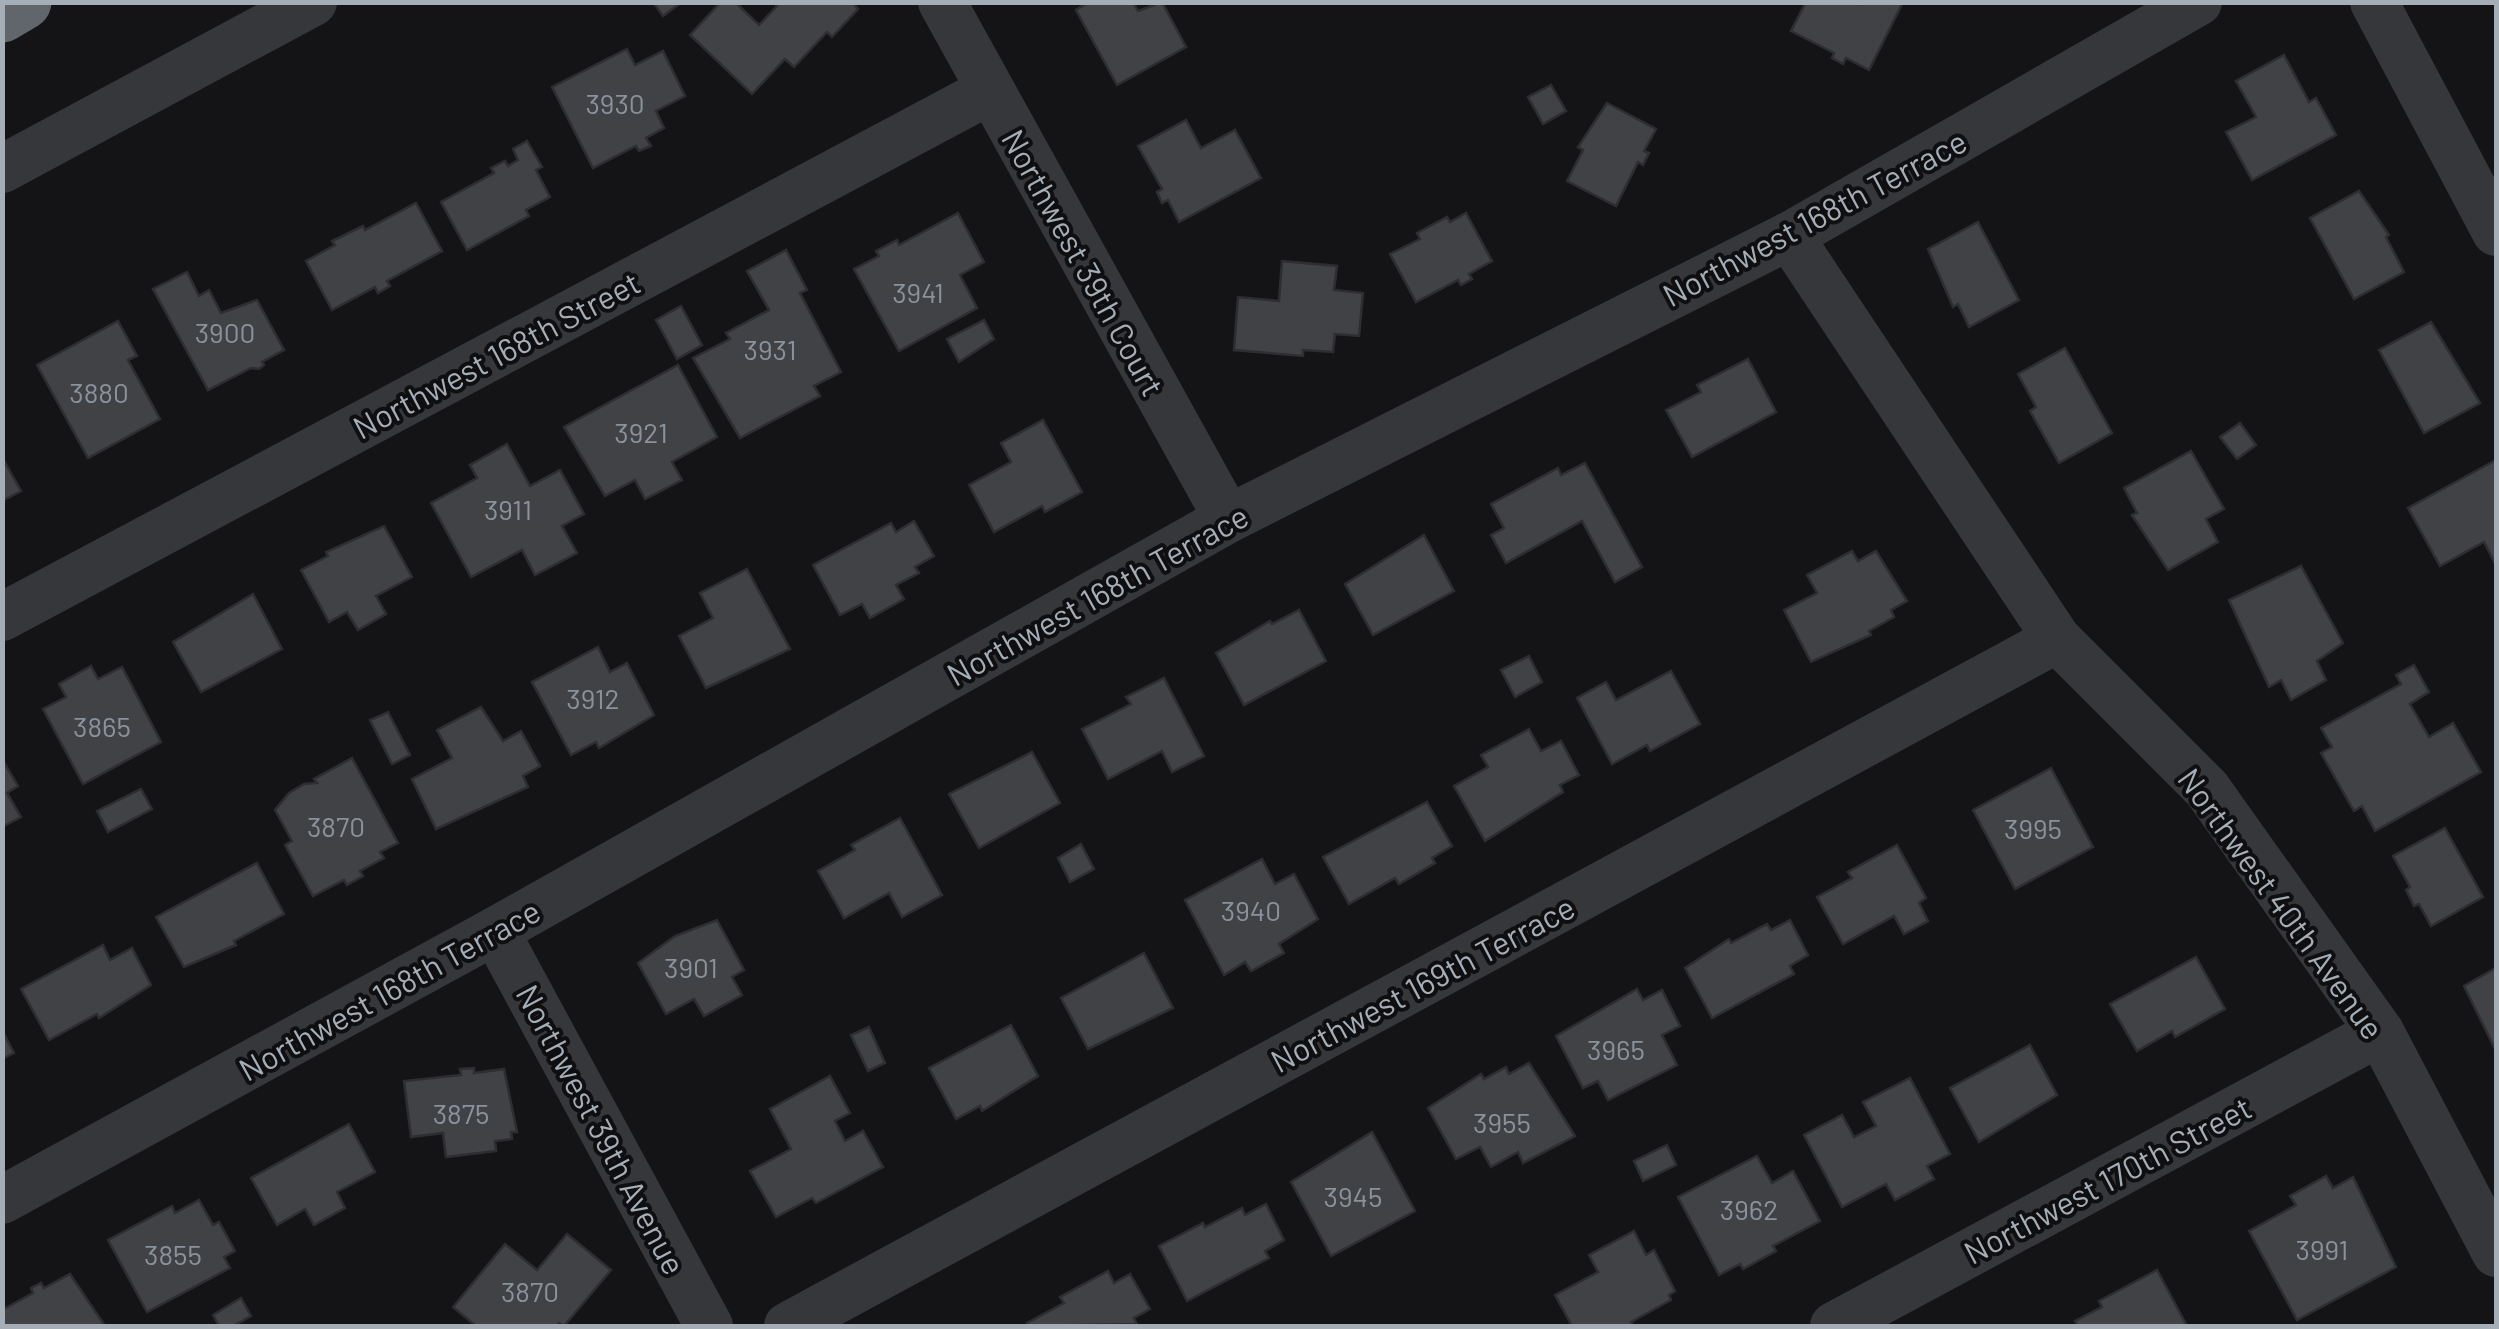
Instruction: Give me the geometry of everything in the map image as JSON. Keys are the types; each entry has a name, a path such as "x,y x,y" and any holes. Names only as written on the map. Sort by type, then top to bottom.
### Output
{"highway":[{"path":"2,15 24,2"}],"street":[{"path":"2,169 313,2"},
{"name":"Northwest 39th Court","path":"942,2 1228,520"},
{"name":"Northwest 168th Terrace","path":"2,1200 495,932 1228,520 1790,236 2198,2"},
{"path":"2374,2 2496,232"},
{"name":"Northwest 168th Street","path":"2,618 989,91"},
{"name":"Northwest 40th Avenue","path":"1790,236 2057,639 2207,789 2380,1032 2496,1254"},
{"name":"Northwest 169th Terrace","path":"788,1326 2057,639"},
{"name":"Northwest 39th Avenue","path":"495,932 709,1326"},
{"name":"Northwest 170th Street","path":"1834,1326 2380,1032"}],"building":[{"path":"653,2 682,2 663,16"},
{"path":"721,2 735,2 759,25 777,6 774,2 852,2 858,9 832,37 827,32 794,67 785,59 752,94 690,35"},
{"path":"1089,2 1133,2 1138,11 1162,2 1186,47 1117,85 1076,10"},
{"path":"1806,2 1903,2 1869,70 1846,58 1843,64 1832,58 1834,53 1791,31"},
{"path":"627,49 635,65 663,51 685,96 656,111 664,128 646,138 651,146 639,151 636,146 593,168 552,87"},
{"path":"2284,55 2309,102 2316,98 2336,135 2252,180 2226,132 2256,117 2236,81"},
{"path":"1551,85 1566,111 1543,124 1528,97"},
{"path":"1607,103 1656,129 1644,151 1649,153 1643,165 1638,162 1616,206 1567,181 1583,150 1578,147"},
{"path":"1186,120 1201,148 1235,130 1261,178 1179,222 1168,200 1162,203 1157,192 1162,189 1138,146"},
{"path":"527,141 542,167 536,170 550,197 526,210 529,216 467,250 441,202 494,173 491,168 518,160 513,149"},
{"path":"2359,191 2389,235 2386,237 2404,272 2354,299 2310,218"},
{"path":"416,203 442,251 387,281 390,286 378,293 375,287 332,310 306,261 335,245 332,241 363,226 365,230"},
{"path":"958,213 984,262 960,275 977,308 899,351 854,269 879,256 876,251 897,240 899,245"},
{"path":"1466,213 1492,261 1469,274 1472,279 1461,285 1458,280 1416,302 1390,254 1420,239 1417,233 1447,217 1450,222"},
{"path":"1978,222 2019,300 1969,327 1958,304 1953,307 1928,249"},
{"path":"786,250 807,290 800,293 841,372 814,386 820,396 740,438 693,358 730,339 726,333 769,310 747,271"},
{"path":"1282,261 1337,266 1334,290 1363,293 1359,336 1335,334 1333,352 1303,350 1303,356 1234,350 1238,297 1279,301"},
{"path":"187,272 199,296 209,290 221,313 257,300 284,350 262,362 264,365 259,369 251,368 208,390 153,289"},
{"path":"681,306 702,345 677,359 656,320"},
{"path":"984,320 994,339 959,362 947,339"},
{"path":"118,321 137,356 128,360 160,419 88,458 37,365"},
{"path":"2431,322 2480,403 2424,433 2379,350"},
{"path":"2065,348 2112,433 2059,463 2030,411 2036,407 2018,374"},
{"path":"1748,359 1776,412 1692,457 1666,410 1701,392 1697,385"},
{"path":"678,365 717,437 672,462 682,480 645,499 635,480 605,496 564,427"},
{"path":"1043,420 1082,492 1045,512 1042,506 994,532 969,485 1011,462 1001,443"},
{"path":"2240,423 2256,445 2237,459 2220,437"},
{"path":"507,444 530,486 560,470 584,514 562,526 577,553 535,575 522,550 471,577 431,503 477,478 470,465"},
{"path":"2191,451 2224,509 2206,519 2218,542 2168,570 2132,515 2137,513 2124,488"},
{"path":"2,457 21,491 2,501"},
{"path":"2496,460 2496,565 2484,542 2440,566 2408,508"},
{"path":"1585,463 1642,567 1615,582 1582,521 1506,563 1491,535 1504,528 1491,504 1558,468 1561,475"},
{"path":"914,521 934,556 915,567 919,573 896,585 904,599 870,618 862,604 840,615 813,565 891,523 896,532"},
{"path":"384,526 412,577 376,596 386,614 358,630 347,612 329,622 301,570 328,556 326,552"},
{"path":"1424,535 1454,591 1373,635 1345,584"},
{"path":"1852,551 1858,561 1876,551 1907,601 1891,610 1894,617 1869,631 1871,635 1811,662 1784,610 1817,593 1807,575"},
{"path":"2301,566 2343,643 2317,661 2326,680 2291,700 2281,680 2269,687 2229,600"},
{"path":"747,569 790,649 706,688 679,636 713,618 700,593"},
{"path":"253,594 282,649 201,692 173,642"},
{"path":"1299,610 1326,661 1244,705 1216,653 1270,621 1272,624"},
{"path":"598,647 610,672 627,663 654,715 599,748 596,742 571,755 532,682"},
{"path":"1529,656 1542,682 1515,697 1501,670"},
{"path":"2414,665 2429,692 2410,704 2429,737 2453,723 2481,772 2375,831 2362,806 2354,811 2321,753 2332,747 2321,728 2401,684 2396,675"},
{"path":"91,666 98,679 122,667 161,742 83,784 43,709 66,697 59,684"},
{"path":"1671,671 1700,724 1650,751 1647,745 1612,764 1577,698 1606,682 1616,700"},
{"path":"1164,678 1204,756 1172,772 1162,751 1108,779 1082,729 1131,704 1126,697"},
{"path":"481,707 503,741 521,731 540,766 523,776 528,787 436,829 412,779 452,758 437,730"},
{"path":"388,712 410,755 392,764 370,720"},
{"path":"1529,729 1541,751 1561,741 1579,775 1560,785 1563,792 1485,841 1454,786 1488,767 1481,755"},
{"path":"1032,752 1060,803 979,848 949,794"},
{"path":"352,758 398,843 380,852 384,858 360,871 363,876 347,885 344,880 313,896 285,845 292,841 275,810 289,793 304,784 317,783 314,779"},
{"path":"2,759 18,786 7,793 21,817 2,827"},
{"path":"2051,768 2093,847 2015,889 1973,810"},
{"path":"141,789 152,809 108,832 97,811"},
{"path":"1427,802 1452,846 1432,858 1435,863 1399,884 1395,878 1349,904 1323,857"},
{"path":"900,818 942,895 902,917 889,893 844,918 818,871 855,850 851,845"},
{"path":"2445,828 2483,897 2431,926 2419,904 2414,906 2406,890 2410,887 2393,856"},
{"path":"1081,844 1094,869 1070,882 1058,858"},
{"path":"1897,845 1926,898 1919,903 1928,921 1904,934 1894,916 1843,944 1817,897 1852,878 1848,872"},
{"path":"1262,859 1275,884 1294,874 1318,919 1279,944 1284,953 1251,971 1245,962 1224,975 1185,900"},
{"path":"257,863 284,914 234,941 236,945 184,967 156,917"},
{"path":"717,920 744,970 732,977 742,995 704,1016 694,999 666,1014 638,963 675,936"},
{"path":"1790,920 1808,955 1790,966 1794,974 1712,1018 1685,968 1729,939 1731,943 1767,924 1771,930"},
{"path":"103,945 110,960 132,948 151,985 99,1018 97,1014 49,1040 21,989"},
{"path":"1144,953 1173,1008 1088,1049 1061,998"},
{"path":"2196,957 2225,1009 2175,1037 2172,1031 2137,1051 2110,1004"},
{"path":"2496,968 2496,1051 2464,986"},
{"path":"1637,989 1643,1000 1662,990 1680,1026 1662,1035 1677,1065 1608,1100 1598,1081 1583,1088 1556,1036"},
{"path":"1011,1025 1038,1076 982,1111 980,1106 956,1119 929,1068"},
{"path":"869,1027 885,1063 868,1071 851,1035"},
{"path":"2,1030 14,1053 2,1059"},
{"path":"2030,1045 2057,1095 1979,1142 1950,1088"},
{"path":"1529,1063 1575,1136 1523,1163 1518,1152 1491,1167 1480,1147 1456,1159 1428,1108 1481,1074 1484,1079 1506,1067 1509,1074"},
{"path":"474,1068 474,1073 504,1069 517,1132 511,1132 512,1139 495,1141 496,1151 446,1157 443,1133 411,1137 404,1081 461,1075 460,1069"},
{"path":"830,1076 850,1113 835,1121 845,1141 863,1131 883,1167 816,1203 812,1198 776,1217 750,1171 791,1149 770,1109"},
{"path":"1910,1078 1950,1154 1927,1166 1934,1179 1895,1200 1886,1184 1842,1207 1804,1135 1842,1115 1854,1137 1876,1126 1863,1102"},
{"path":"349,1124 375,1172 337,1192 345,1208 314,1225 305,1209 277,1225 251,1178"},
{"path":"1372,1132 1415,1211 1331,1256 1291,1182"},
{"path":"1667,1145 1676,1165 1643,1181 1634,1161"},
{"path":"1757,1156 1772,1183 1793,1171 1820,1221 1773,1246 1776,1251 1743,1269 1740,1264 1719,1275 1678,1197"},
{"path":"2326,1176 2333,1188 2353,1177 2396,1267 2297,1320 2249,1231 2296,1205 2290,1196"},
{"path":"199,1200 213,1225 219,1222 235,1251 224,1257 230,1268 147,1312 108,1240 172,1206 175,1213"},
{"path":"1266,1204 1284,1240 1265,1251 1269,1258 1187,1301 1159,1246 1203,1223 1205,1227 1242,1208 1245,1215"},
{"path":"1634,1231 1646,1255 1654,1250 1675,1291 1669,1295 1671,1300 1631,1322 1633,1326 1572,1326 1555,1295 1598,1272 1589,1255"},
{"path":"567,1234 611,1270 564,1326 476,1326 453,1307 505,1244 537,1270"},
{"path":"2157,1270 2187,1326 2078,1326 2075,1321 2102,1307 2099,1301"},
{"path":"1108,1271 1114,1283 1130,1274 1150,1309 1134,1318 1137,1324 1029,1326 1027,1323 1064,1303 1060,1297"},
{"path":"70,1274 105,1326 2,1326 2,1310 33,1293 31,1288 41,1283 44,1288"},
{"path":"241,1298 251,1316 233,1326 219,1326 213,1315"}]}
